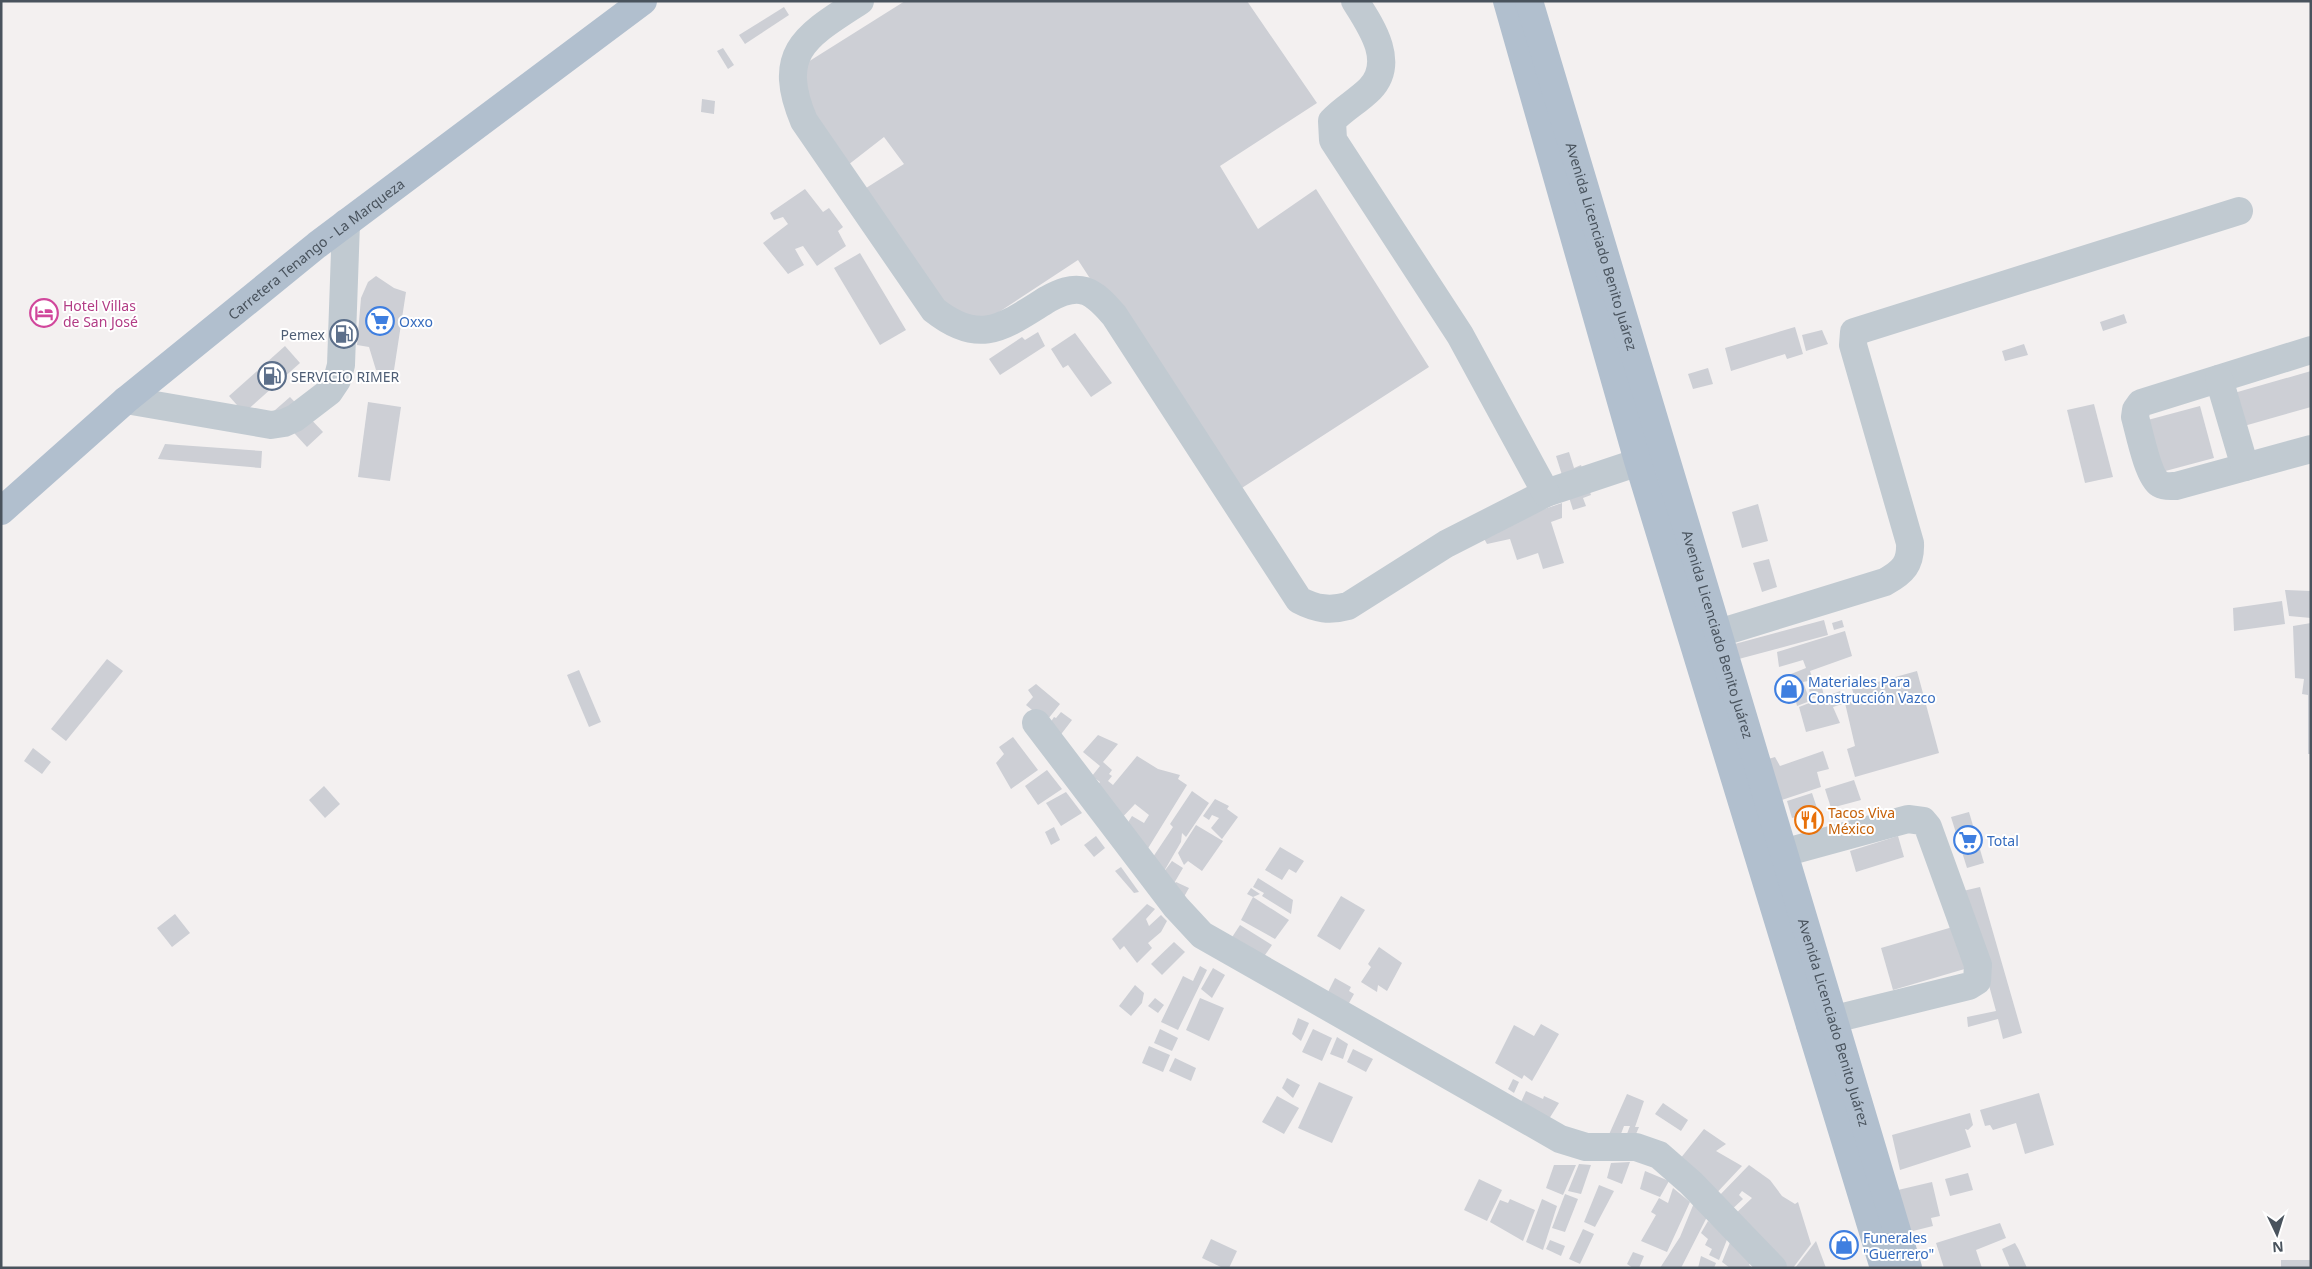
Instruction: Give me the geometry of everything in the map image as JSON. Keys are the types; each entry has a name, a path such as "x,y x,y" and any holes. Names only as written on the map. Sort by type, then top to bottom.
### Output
{"main road":[{"name":"Carretera Tenango - La Marqueza","path":"1,511 126,400 346,223 643,1"},
{"name":"Avenida Licenciado Benito Juárez","path":"1507,1 1638,461 1759,860 1821,1023 1908,1268"},
{"name":"Avenida Licenciado Benito Juárez","path":"1529,1 1785,852 1821,1023 1884,1268"}],"street":[{"path":"860,1 821,26 807,38 798,52 792,72 797,105 804,121 934,310 951,324 970,330 993,329 1069,290 1085,291 1100,300 1114,315 1299,600 1314,607 1333,610 1348,606 1463,534 1546,493 1638,461 1664,454"},
{"path":"1355,1 1372,28 1379,46 1381,62 1377,78 1370,88 1332,122 1333,140 1460,335 1546,493"},
{"path":"1719,633 1885,582 1898,574 1906,566 1910,554 1910,543 1853,345 1854,332 2239,211"},
{"path":"126,400 271,425 295,418 329,392 337,380 341,364 346,223"},
{"path":"2311,350 2141,403 2134,417 2152,475 2159,484 2167,486 2176,486 2311,449"},
{"path":"2219,378 2244,467"},
{"path":"1036,723 1176,908 1191,926 1202,935 1560,1139 1586,1147 1636,1147 1659,1155 1691,1183 1772,1268"},
{"path":"1759,860 1908,819 1923,821 1928,827 1978,966 1977,981 1969,986 1821,1023"}],"building":[{"path":"905,1 1247,1 1317,103 1220,166 1258,229 1316,189 1429,367 1231,495 1078,260 970,331 951,324 855,195 904,164 884,137 839,172 792,72"},
{"path":"784,7 789,15 745,44 739,35"},
{"path":"723,48 734,65 728,69 717,51"},
{"path":"702,99 715,101 714,114 701,112"},
{"path":"805,189 823,212 829,208 843,227 838,231 846,246 817,266 803,246 795,249 804,265 788,274 763,243 788,224 783,217 774,220 770,213"},
{"path":"860,253 906,330 880,345 834,268"},
{"name":"Oxxo","path":"376,276 394,288 406,292 394,370 376,370 369,347 357,345 361,298 368,282"},
{"path":"2124,314 2127,323 2103,331 2100,322"},
{"path":"1795,327 1803,354 1787,359 1785,354 1731,371 1725,348"},
{"path":"1822,330 1828,344 1806,351 1802,335"},
{"path":"1038,332 1045,346 1000,375 989,359 1022,337 1025,340"},
{"path":"1075,333 1112,383 1091,397 1068,365 1063,368 1051,349"},
{"path":"2024,344 2028,355 2005,361 2002,351"},
{"path":"285,346 300,363 244,413 229,396"},
{"path":"1708,368 1713,384 1693,389 1688,374"},
{"path":"2311,371 2311,407 2244,426 2234,393"},
{"path":"290,397 323,432 307,447 274,411"},
{"path":"368,402 401,407 390,481 358,477"},
{"path":"2094,404 2113,477 2085,483 2067,410"},
{"path":"2200,406 2214,458 2158,473 2144,421"},
{"path":"165,444 262,451 261,468 158,459"},
{"path":"1569,452 1574,468 1581,465 1591,495 1583,498 1586,506 1573,510 1556,456"},
{"path":"1562,503 1562,518 1551,522 1564,563 1543,569 1538,553 1517,560 1510,539 1487,544 1480,531"},
{"path":"1758,504 1768,541 1742,548 1732,512"},
{"path":"1769,559 1777,587 1762,592 1753,563"},
{"path":"2285,590 2311,591 2311,618 2289,616"},
{"path":"2282,601 2285,624 2234,631 2233,608"},
{"path":"1824,620 1828,635 1735,660 1731,645"},
{"path":"1842,620 1844,627 1834,630 1832,623"},
{"path":"2311,623 2311,754 2308,754 2308,695 2302,694 2304,679 2295,678 2293,626"},
{"path":"1845,631 1852,656 1810,671 1813,680 1803,682 1810,701 1797,706 1791,679 1787,681 1786,676 1806,668 1803,660 1779,667 1777,652"},
{"path":"107,659 123,671 66,741 51,729"},
{"path":"579,670 601,722 589,727 567,675"},
{"path":"1917,671 1939,753 1855,777 1847,749 1855,746 1845,703 1856,701 1852,689"},
{"path":"1821,683 1824,696 1810,698 1809,685"},
{"path":"1036,684 1060,704 1044,724 1042,718 1026,705 1033,697 1028,690"},
{"path":"1840,691 1845,703 1833,707 1840,723 1806,732 1799,707"},
{"path":"1061,712 1072,720 1059,737 1048,726 1054,717 1056,718"},
{"path":"1098,735 1118,744 1103,762 1112,770 1109,774 1112,776 1108,781 1113,785 1137,756 1158,769 1180,775 1178,779 1187,785 1142,858 1127,824 1132,816 1144,823 1149,815 1135,804 1116,824 1095,788 1100,782 1092,776 1100,766 1083,752"},
{"path":"1013,737 1038,770 1011,789 996,763 1004,754 999,747"},
{"path":"33,748 51,762 42,774 24,761"},
{"path":"1823,751 1829,769 1817,772 1821,787 1776,802 1765,760 1775,757 1780,766"},
{"path":"1047,770 1062,789 1038,805 1025,786"},
{"path":"1854,780 1861,800 1831,808 1825,789"},
{"path":"324,786 340,804 325,818 309,800"},
{"path":"1192,791 1209,803 1186,837 1182,833 1181,842 1163,873 1172,861 1183,868 1173,885 1176,882 1189,888 1181,902 1151,860 1173,827 1170,824"},
{"path":"1066,792 1082,813 1061,826 1046,803"},
{"path":"1812,793 1818,811 1792,818 1787,801"},
{"path":"1215,799 1229,806 1227,809 1238,817 1222,839 1211,828 1219,818 1212,815 1209,820 1203,816"},
{"name":"Total","path":"1969,812 1984,863 1967,868 1951,817"},
{"path":"1196,825 1223,841 1202,871 1188,861 1184,865 1178,853"},
{"path":"1054,827 1060,840 1051,845 1045,832"},
{"path":"1096,836 1105,848 1094,857 1084,845"},
{"path":"1898,836 1904,857 1856,872 1850,851"},
{"path":"1280,847 1304,861 1296,873 1289,869 1282,880 1265,870"},
{"path":"1121,867 1139,892 1134,893 1115,871"},
{"path":"1258,878 1293,900 1291,914 1262,896 1264,893 1253,887"},
{"path":"1980,887 2022,1033 2003,1039 1998,1019 1968,1027 1967,1017 1996,1011 1963,891"},
{"path":"1251,888 1260,894 1253,897 1247,894"},
{"path":"1341,896 1365,910 1340,950 1317,936"},
{"path":"1253,897 1289,920 1275,939 1241,920"},
{"path":"1147,904 1155,909 1146,919 1149,926 1161,915 1167,921 1161,932 1148,943 1152,948 1137,963 1124,946 1120,950 1112,939"},
{"path":"175,914 190,933 172,947 157,928"},
{"path":"1240,925 1272,945 1258,965 1227,945"},
{"path":"1956,926 1968,968 1893,990 1881,948"},
{"path":"1174,942 1185,952 1162,975 1151,964"},
{"path":"1379,947 1402,963 1387,991 1378,985 1377,992 1361,982 1371,967 1368,964"},
{"path":"1200,966 1207,970 1178,1030 1161,1022 1183,976 1193,981"},
{"path":"1213,968 1225,975 1212,998 1201,989"},
{"path":"1335,978 1351,987 1349,991 1354,994 1344,1012 1323,1002"},
{"path":"1135,985 1144,993 1142,1003 1131,1016 1119,1006"},
{"path":"1155,998 1164,1005 1158,1013 1148,1006"},
{"path":"1200,998 1224,1008 1209,1041 1186,1030"},
{"path":"1298,1018 1309,1023 1301,1041 1292,1034"},
{"path":"1541,1024 1559,1034 1532,1081 1524,1075 1522,1079 1495,1063 1514,1025 1534,1036"},
{"path":"1160,1029 1178,1038 1172,1051 1154,1043"},
{"path":"1313,1029 1332,1038 1322,1061 1302,1052"},
{"path":"1337,1037 1348,1044 1343,1059 1330,1054"},
{"path":"1149,1046 1170,1055 1163,1072 1142,1063"},
{"path":"1353,1049 1373,1059 1366,1072 1347,1062"},
{"path":"1175,1058 1196,1068 1191,1081 1169,1071"},
{"path":"1287,1078 1300,1085 1293,1098 1282,1088"},
{"path":"1513,1079 1519,1082 1514,1093 1508,1089"},
{"path":"1319,1082 1353,1097 1332,1143 1298,1128"},
{"path":"1526,1091 1543,1099 1544,1096 1559,1103 1544,1127 1517,1111"},
{"path":"2039,1093 2054,1145 2025,1154 2016,1123 1993,1130 1990,1125 1985,1126 1980,1110"},
{"path":"1627,1094 1644,1101 1635,1127 1639,1127 1633,1141 1625,1139 1630,1126 1624,1126 1619,1139 1607,1139"},
{"path":"1277,1096 1299,1108 1284,1134 1262,1122"},
{"path":"1663,1103 1688,1120 1681,1131 1655,1114"},
{"path":"1970,1113 1973,1125 1968,1130 1965,1129 1971,1147 1900,1170 1892,1135"},
{"path":"1704,1129 1726,1144 1716,1151 1742,1166 1710,1200 1680,1159"},
{"path":"1630,1162 1622,1184 1607,1178 1611,1163"},
{"path":"1579,1164 1591,1165 1581,1194 1568,1191"},
{"path":"1554,1165 1576,1165 1563,1195 1546,1188"},
{"path":"1749,1165 1770,1180 1782,1196 1795,1204 1798,1202 1811,1244 1793,1268 1775,1268 1731,1218 1752,1198 1742,1191 1739,1195 1743,1199 1728,1213 1716,1199"},
{"path":"1645,1171 1669,1181 1660,1197 1640,1189"},
{"path":"1968,1173 1973,1190 1950,1196 1945,1179"},
{"path":"1479,1179 1502,1190 1487,1221 1464,1210"},
{"path":"1932,1182 1940,1216 1931,1218 1933,1226 1909,1232 1898,1190"},
{"path":"1599,1185 1614,1191 1595,1227 1584,1222"},
{"path":"1673,1188 1690,1202 1667,1252 1641,1241 1656,1215 1651,1212 1659,1198 1668,1203"},
{"path":"1565,1194 1578,1199 1565,1232 1552,1228"},
{"path":"1510,1199 1535,1210 1523,1241 1490,1222 1500,1200 1508,1203"},
{"path":"1542,1199 1557,1206 1543,1250 1526,1242"},
{"path":"1694,1203 1708,1215 1681,1268 1660,1268 1680,1237"},
{"path":"1708,1221 1728,1237 1719,1260 1709,1255 1712,1249 1705,1245 1708,1239 1701,1233"},
{"path":"2000,1223 2006,1238 1976,1250 1982,1268 1944,1268 1936,1243"},
{"path":"1583,1229 1594,1234 1580,1264 1569,1259"},
{"path":"1211,1239 1237,1251 1229,1268 1223,1268 1202,1258"},
{"path":"1550,1240 1565,1246 1561,1256 1546,1249"},
{"path":"1731,1240 1752,1260 1749,1265 1753,1268 1730,1268 1722,1262"},
{"path":"1816,1241 1826,1268 1795,1268"},
{"path":"2015,1243 2027,1268 2010,1268 2002,1249"},
{"path":"1633,1252 1644,1256 1639,1268 1633,1268 1627,1264"},
{"path":"1701,1256 1716,1263 1714,1268 1698,1268"},
{"path":"2281,1260 2311,1260 2311,1268 2281,1268"}],"place":[{"name":"Hotel Villas de San José","path":"44,313"},
{"name":"Oxxo","path":"380,321"},
{"name":"Pemex","path":"344,334"},
{"name":"SERVICIO RIMER","path":"272,376"},
{"name":"Materiales Para Construcción Vazco","path":"1789,689"},
{"name":"Tacos Viva México","path":"1809,820"},
{"name":"Total","path":"1968,840"},
{"name":"Funerales \"Guerrero\"","path":"1844,1245"}]}
